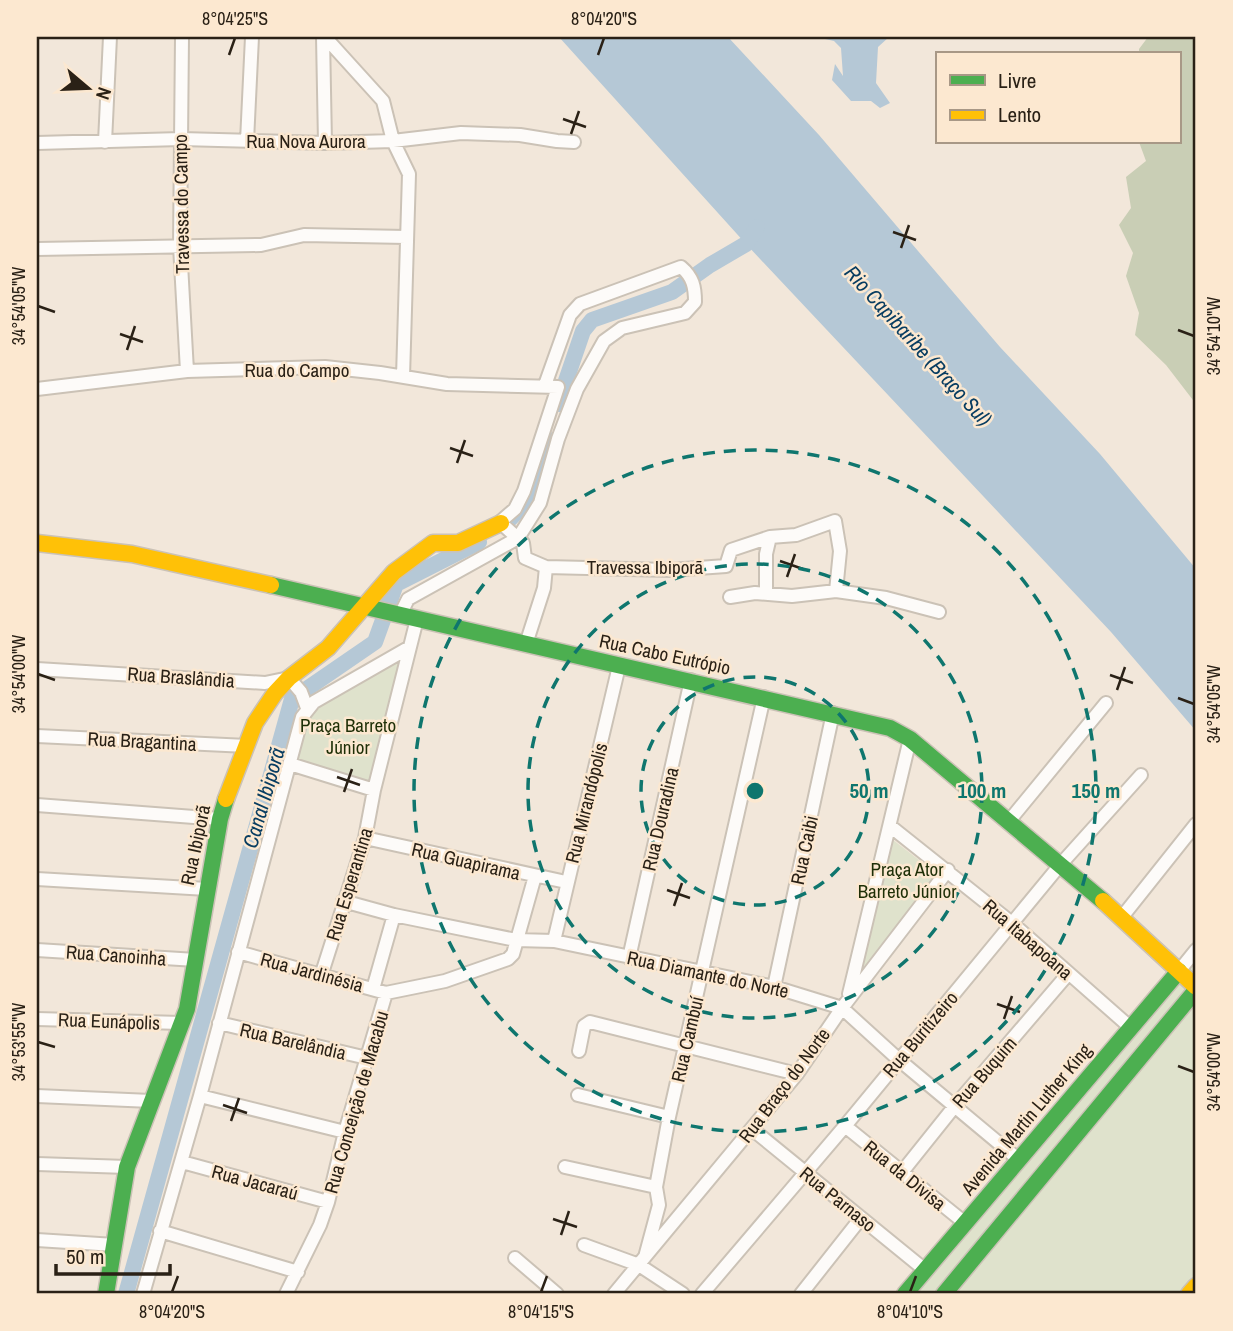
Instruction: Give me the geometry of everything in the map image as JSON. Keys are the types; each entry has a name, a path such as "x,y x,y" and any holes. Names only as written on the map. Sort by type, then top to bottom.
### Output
{"street":[{"path":"105,142 110,37"},
{"name":"Travessa do Campo","path":"182,37 180,246 187,372"},
{"path":"247,141 252,37"},
{"path":"324,37 383,101 393,141 409,174 403,377"},
{"path":"324,37 325,143"},
{"name":"Rua Nova Aurora","path":"37,143 181,139 325,143 393,141 461,133 520,135 574,142"},
{"path":"37,249 261,245 304,234 406,237"},
{"name":"Rua Ibiporã","path":"106,1294 127,1167 187,1009 220,819 255,723 275,693 289,678 328,648 394,572 433,544 458,543 508,529 540,503 558,439 577,389 604,341 622,328 685,313 695,302 695,287 688,272 681,267 580,304 570,315 524,491 508,529"},
{"name":"Rua do Campo","path":"37,389 187,372 325,367 447,384 552,386"},
{"name":"Travessa Ibiporã","path":"546,567 670,570 726,566 730,550 771,537 796,535 835,521 840,551 836,591"},
{"path":"400,615 408,599 508,529 523,543 525,558 546,567 544,589 526,644"},
{"path":"766,593 766,554 771,537"},
{"name":"Rua Cabo Eutrópio","path":"37,543 158,559 890,728 910,738 1122,917 1196,988"},
{"path":"730,597 766,593 792,596 836,591 886,598 939,612"},
{"path":"143,1294 200,1097 302,717 307,708 410,647 417,619"},
{"name":"Rua Esperantina","path":"321,976 365,838 374,790 410,647"},
{"name":"Rua Mirandópolis","path":"554,941 619,666"},
{"name":"Rua Braslândia","path":"37,669 265,683 289,678"},
{"path":"289,678 301,692 307,708"},
{"name":"Rua Douradina","path":"629,958 691,680"},
{"name":"Rua Cambuí","path":"642,1261 659,1205 656,1187 669,1117 764,697"},
{"path":"1009,821 1106,703"},
{"name":"Rua Caibi","path":"774,987 833,713"},
{"name":"Rua Bragantina","path":"37,736 247,746"},
{"path":"845,1004 910,738"},
{"path":"290,764 374,790"},
{"name":"Rua Buritizeiro","path":"702,1294 845,1126 1060,865 1141,775"},
{"path":"37,805 220,819"},
{"path":"1122,917 1196,824"},
{"name":"Rua Itabapoana","path":"890,826 1013,924 1131,1028"},
{"name":"Rua Guapirama","path":"365,838 566,883"},
{"name":"Rua Braço do Norte","path":"614,1294 797,1074 845,1004 948,870"},
{"path":"516,940 535,876"},
{"path":"37,879 207,889"},
{"name":"Rua Diamante do Norte","path":"343,901 394,915 516,940 554,941 845,1004 898,1059 1019,1160"},
{"path":"380,991 394,915"},
{"name":"Rua Conceição de Macabu","path":"286,1294 320,1225 328,1202 367,1058 380,991 445,981 482,970 508,959 513,954 516,940"},
{"name":"Rua Canoinha","path":"37,950 196,960"},
{"path":"1179,971 1196,950"},
{"name":"Rua Jardinésia","path":"238,952 380,991"},
{"name":"Avenida Martin Luther King","path":"905,1294 1179,971"},
{"name":"Rua Buquim","path":"902,1172 1068,974"},
{"path":"944,1294 1196,988"},
{"name":"Rua Eunápolis","path":"37,1019 181,1023"},
{"path":"579,1051 584,1026 590,1022 797,1074"},
{"name":"Rua Barelândia","path":"219,1023 367,1058"},
{"path":"578,1095 669,1117"},
{"path":"37,1096 151,1101"},
{"path":"200,1097 345,1132"},
{"name":"Rua da Divisa","path":"845,1126 965,1223"},
{"name":"Rua Parnaso","path":"751,1129 925,1270"},
{"name":"Rua Jacaraú","path":"182,1162 328,1202"},
{"path":"37,1164 127,1167"},
{"path":"565,1167 656,1187"},
{"path":"801,1294 861,1218"},
{"path":"160,1231 298,1272"},
{"path":"37,1240 115,1245"},
{"path":"584,1245 642,1261 683,1294"},
{"path":"516,1258 557,1294"},
{"path":"1189,1294 1196,1286"}],"green space":[{"path":"1148,37 1196,37 1196,404 1166,365 1135,335 1139,313 1126,276 1133,253 1119,225 1131,208 1126,177 1146,161 1140,144 1180,144 1180,52 1139,52"},
{"name":"Praça Barreto Júnior","path":"408,655 377,786 285,760 305,713"},
{"name":"Praça Ator Barreto Júnior","path":"893,840 937,874 938,880 861,970"},
{"path":"1196,938 1196,1285 1189,1294 905,1294"}],"water":[{"name":"Rio Capibaribe (Braço Sul)","path":"559,37 728,37 819,135 1000,347 1100,454 1196,569 1196,731 1111,632 746,244"},
{"path":"816,37 889,37 878,47 876,83 890,103 880,108 871,101 851,101 832,80 835,64 843,76 841,48 834,41"}],"waterway":[{"name":"Canal Ibiporã","path":"558,404 583,331 592,320 672,292 746,244 757,227"},
{"name":"Canal Ibiporã","path":"510,519 528,500 547,439"},
{"name":"Canal Ibiporã","path":"126,1294 292,699 375,642 396,584 479,542"}],"traffic: fast":[{"path":"271,585 890,728 910,739 1103,901"},
{"path":"106,1294 127,1167 187,1009 220,819 226,799"},
{"path":"905,1294 1179,971"},
{"path":"944,1294 1196,990"}],"traffic: slow":[{"path":"226,799 255,723 275,693 289,678 328,648 394,572 433,543 458,543 501,523"},
{"path":"37,543 132,554 271,585"},
{"path":"1103,901 1196,987"},
{"path":"1189,1294 1196,1286"}]}
